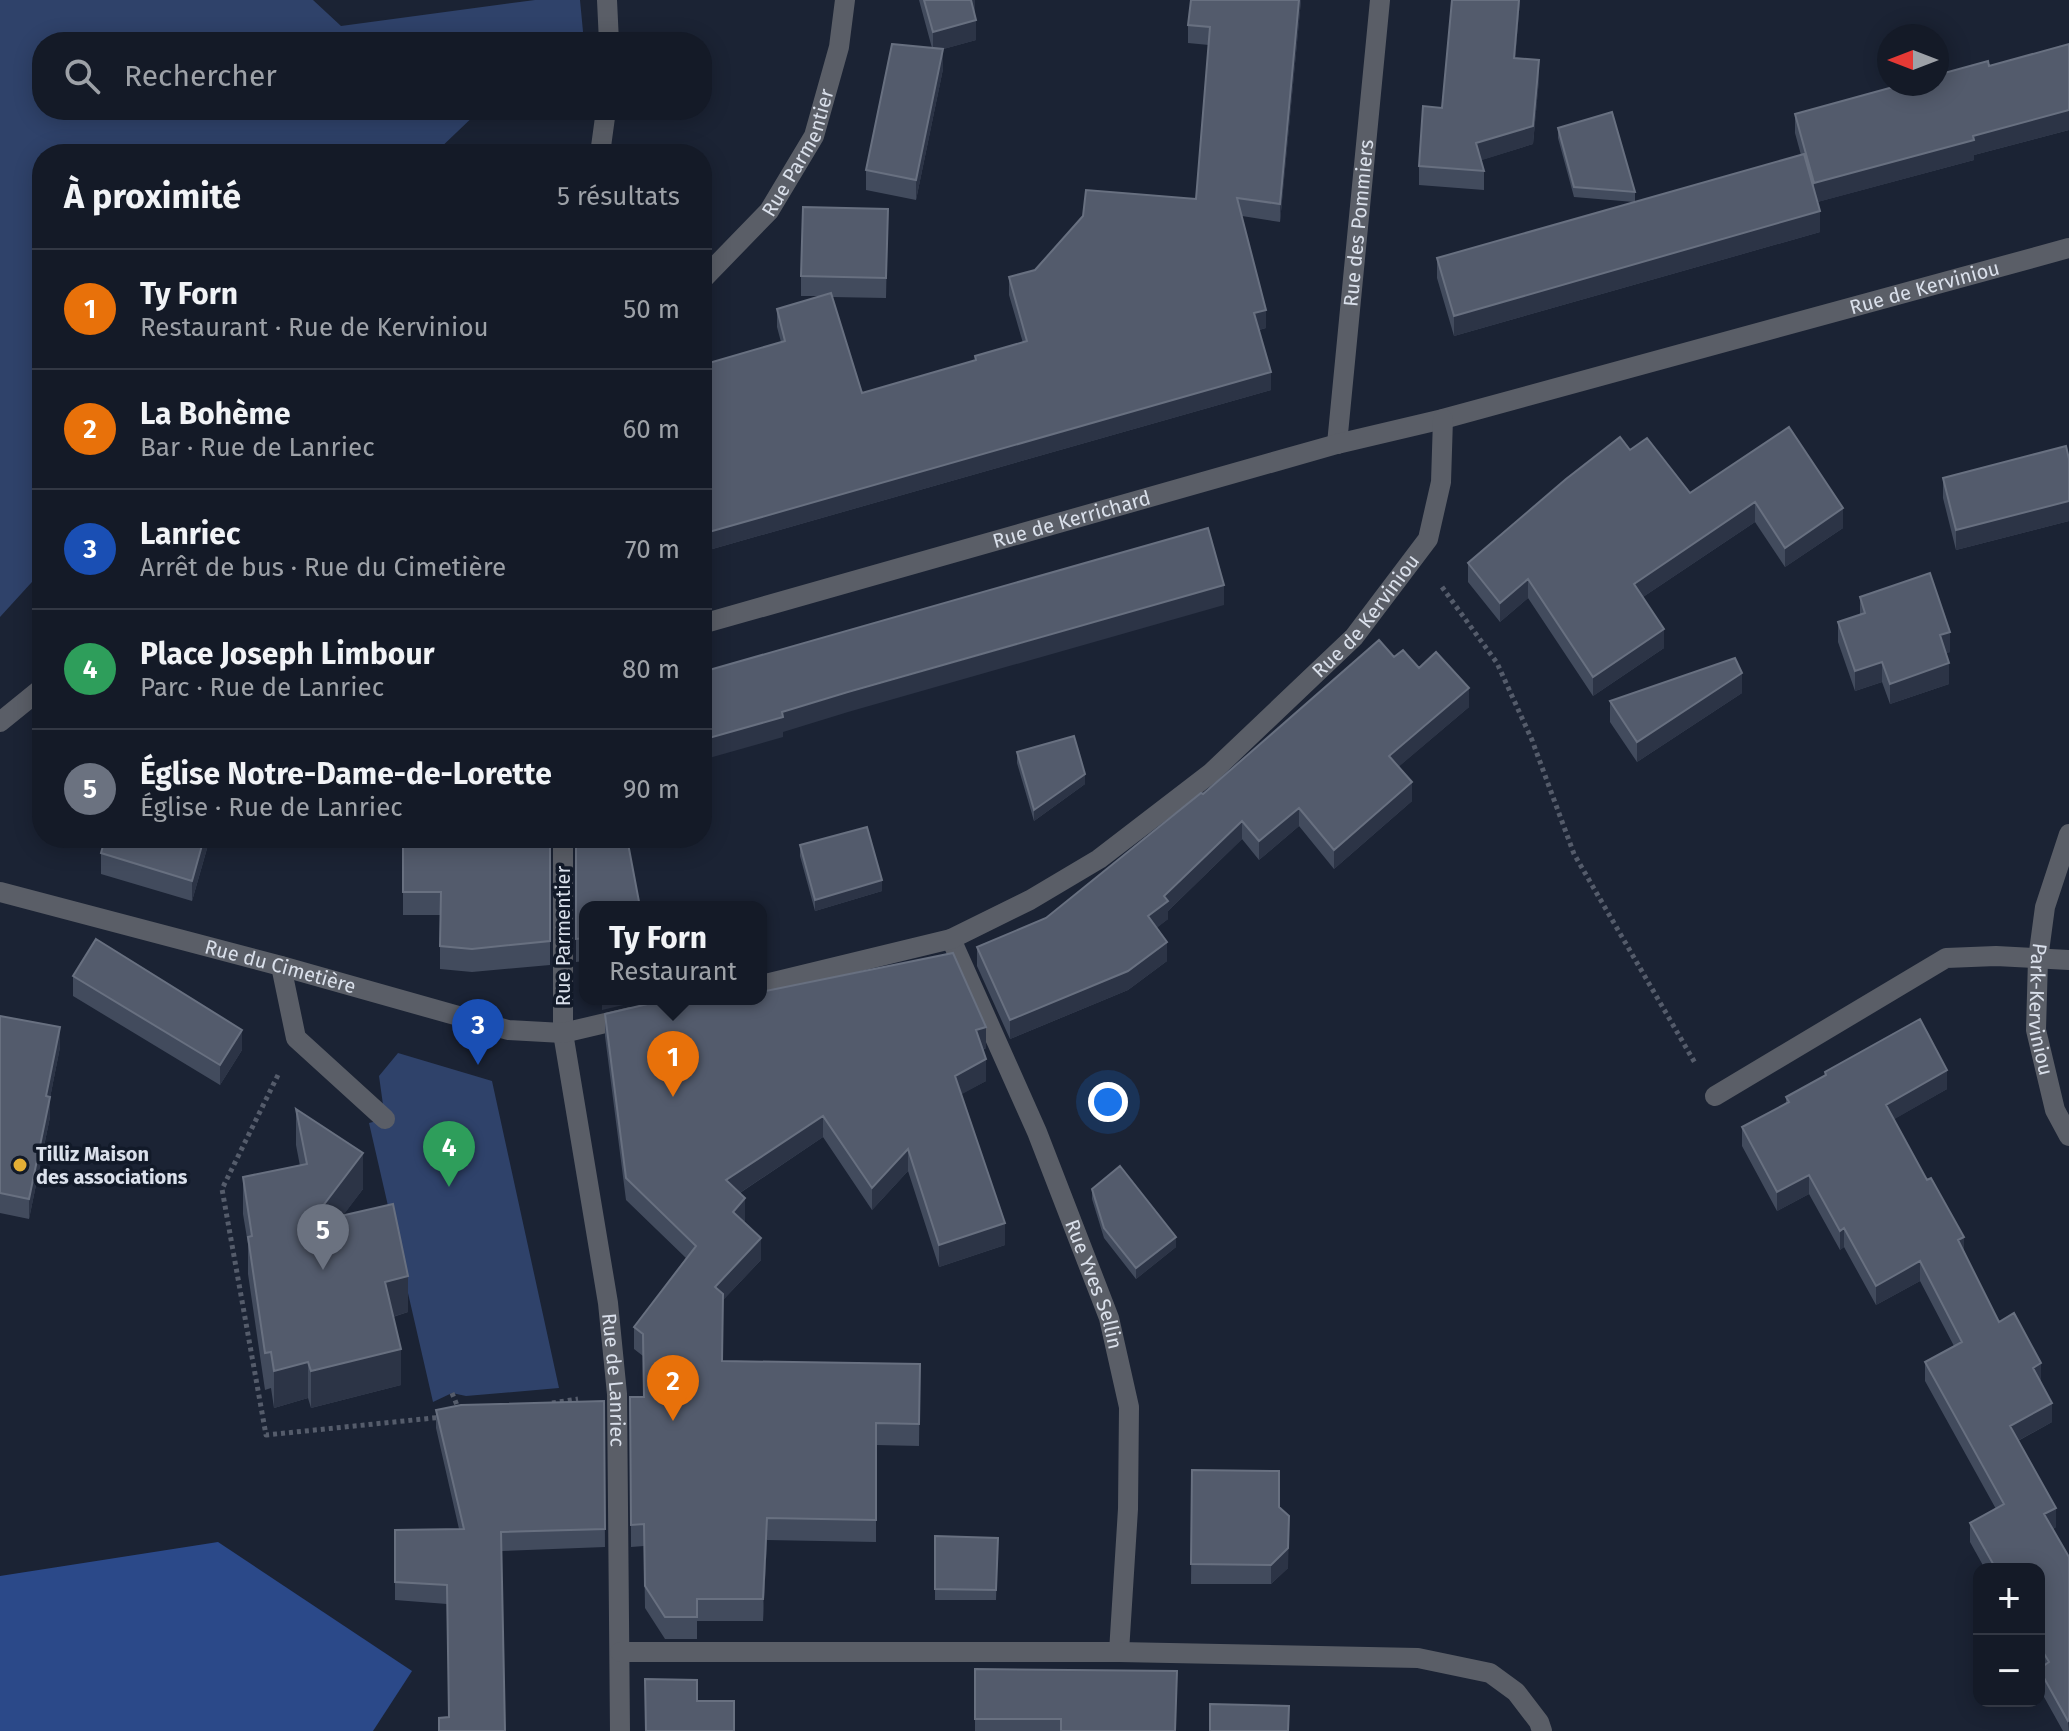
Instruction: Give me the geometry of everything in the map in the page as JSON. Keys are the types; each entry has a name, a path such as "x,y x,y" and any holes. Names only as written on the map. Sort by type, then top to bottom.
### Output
{"street":[{"path":"607,0 609,32"},
{"name":"Rue Parmentier","path":"712,270 769,211 814,136 839,47 845,0"},
{"name":"Rue des Pommiers","path":"1337,444 1380,0"},
{"path":"601,144 605,120"},
{"name":"Rue de Kerviniou","path":"767,984 951,939 1030,900 1099,859 1211,773 1354,637 1428,539 1441,482 1443,419 2069,248"},
{"name":"Rue de Kerrichard","path":"712,621 1337,444 1443,419"},
{"path":"0,722 32,696"},
{"name":"Park-Kerviniou","path":"2069,834 2045,907 2038,959 2036,1030 2055,1110 2069,1136"},
{"name":"Rue Parmentier","path":"563,848 563,1033"},
{"name":"Rue du Cimetière","path":"0,892 508,1030 563,1033"},
{"name":"Rue Yves Sellin","path":"951,939 1037,1132 1109,1318 1129,1407 1128,1509 1119,1652"},
{"path":"1715,1096 1946,958 1996,956 2069,960"},
{"path":"281,966 296,1038 385,1119"},
{"path":"563,1033 680,1005"},
{"name":"Rue de Lanriec","path":"563,1033 608,1303 617,1394 620,1731"},
{"path":"620,1652 1119,1652 1418,1658 1490,1673 1516,1692 1539,1722 1542,1731"}],"path":[{"path":"1414,557 1447,593 1497,663 1532,740 1574,854 1715,1096"},
{"path":"296,1038 222,1189 266,1435 446,1417"},
{"path":"452,1393 461,1416"},
{"path":"539,1405 617,1394"}],"shaded area":[{"path":"0,0 313,0 341,26 535,0 580,0 583,32 32,32 32,120 470,120 444,144 32,144 32,582 0,617"},
{"path":"398,1053 492,1081 559,1388 466,1396 452,1393 433,1402 369,1123 385,1119 379,1076"},
{"path":"218,1542 412,1671 373,1731 0,1731 0,1576"}],"building":[{"path":"924,0 971,0 976,20 933,32"},
{"path":"1191,0 1299,0 1280,204 1237,198 1266,310 1254,313 1271,372 712,531 712,362 785,341 777,309 831,293 862,393 976,360 975,356 1027,341 1009,277 1035,270 1083,216 1086,190 1196,199 1210,27 1188,25"},
{"path":"1452,0 1519,0 1514,58 1539,60 1533,126 1476,143 1484,171 1419,166 1423,106 1442,108"},
{"path":"892,44 943,49 916,180 866,170"},
{"path":"2069,44 2069,110 1973,136 1974,140 1814,183 1795,114 1877,91 1877,96 1949,96 1949,72 1988,61 1989,66"},
{"path":"1612,112 1635,192 1574,187 1558,128"},
{"path":"1804,154 1820,211 1454,316 1437,258"},
{"path":"803,207 888,209 886,278 801,276"},
{"path":"1789,427 1843,508 1785,548 1755,502 1634,584 1664,629 1593,677 1528,579 1500,603 1468,563 1620,437 1630,450 1647,438 1690,493"},
{"path":"2066,446 2069,501 1956,530 1943,478"},
{"path":"1208,528 1224,585 848,692 782,712 783,717 712,737 712,669"},
{"path":"1930,573 1950,632 1940,635 1949,663 1890,684 1882,662 1855,671 1838,622 1865,613 1860,597"},
{"path":"1379,640 1394,657 1403,650 1419,668 1436,652 1469,688 1389,756 1412,782 1334,850 1299,808 1259,841 1242,821 1164,896 1168,901 1148,916 1167,942 1128,971 1010,1020 977,947 1046,918 1203,794"},
{"path":"1735,658 1742,673 1637,742 1610,701"},
{"path":"1074,736 1085,774 1034,810 1017,752"},
{"path":"867,827 882,880 815,900 800,845"},
{"path":"102,848 201,848 192,881 101,853"},
{"path":"403,848 550,848 550,941 472,949 440,946 441,892 403,892"},
{"path":"576,848 629,848 639,901 579,901 579,939 576,939"},
{"path":"96,939 242,1030 220,1065 73,976"},
{"path":"953,953 986,1027 976,1030 986,1059 955,1076 1005,1223 939,1245 908,1149 872,1188 823,1116 726,1180 745,1198 733,1212 761,1238 715,1287 723,1294 722,1361 920,1364 919,1424 876,1423 876,1520 767,1518 763,1599 697,1599 697,1617 665,1617 645,1586 644,1524 631,1525 630,1397 644,1397 643,1334 634,1327 696,1246 626,1178 605,1014 643,1005 767,1005 767,991"},
{"name":"Tilliz Maison des associations","path":"0,1016 60,1027 46,1096 50,1097 29,1199 0,1193"},
{"path":"1920,1019 1947,1070 1886,1105 1927,1180 1931,1178 1964,1237 1958,1240 1999,1322 2014,1313 2041,1363 2033,1368 2052,1403 2010,1426 2056,1508 2044,1514 2069,1557 2068,1721 2045,1680 2045,1665 2049,1662 2045,1655 2045,1563 1993,1563 1970,1523 2004,1504 1925,1362 1962,1342 1920,1261 1876,1286 1844,1228 1840,1231 1809,1175 1777,1192 1742,1127 1789,1102 1786,1097 1826,1075 1825,1072"},
{"path":"296,1109 363,1153 310,1223 393,1204 408,1276 385,1282 401,1349 311,1371 308,1362 274,1371 271,1352 265,1353 248,1237 252,1236 243,1177 307,1164"},
{"path":"1120,1166 1176,1237 1136,1268 1104,1228 1092,1189"},
{"path":"604,1401 605,1529 501,1532 505,1731 439,1731 439,1718 449,1717 447,1585 395,1582 395,1530 464,1529 436,1410 461,1405"},
{"path":"1192,1470 1279,1471 1279,1507 1289,1516 1288,1548 1271,1565 1191,1564"},
{"path":"935,1536 998,1538 996,1590 935,1589"},
{"path":"975,1669 1177,1671 1175,1731 1061,1731 1061,1719 975,1719"},
{"path":"645,1679 697,1680 697,1701 734,1701 734,1731 646,1731"},
{"path":"1210,1704 1289,1706 1288,1731 1210,1731"}],"place":[{"name":"Lanriec","path":"478,1065"},
{"name":"Ty Forn","path":"673,1097"},
{"name":"Tilliz Maison des associations","path":"20,1165"},
{"name":"Place Joseph Limbour","path":"449,1187"},
{"name":"Église Notre-Dame-de-Lorette","path":"323,1270"},
{"name":"La Bohème","path":"673,1421"}]}
